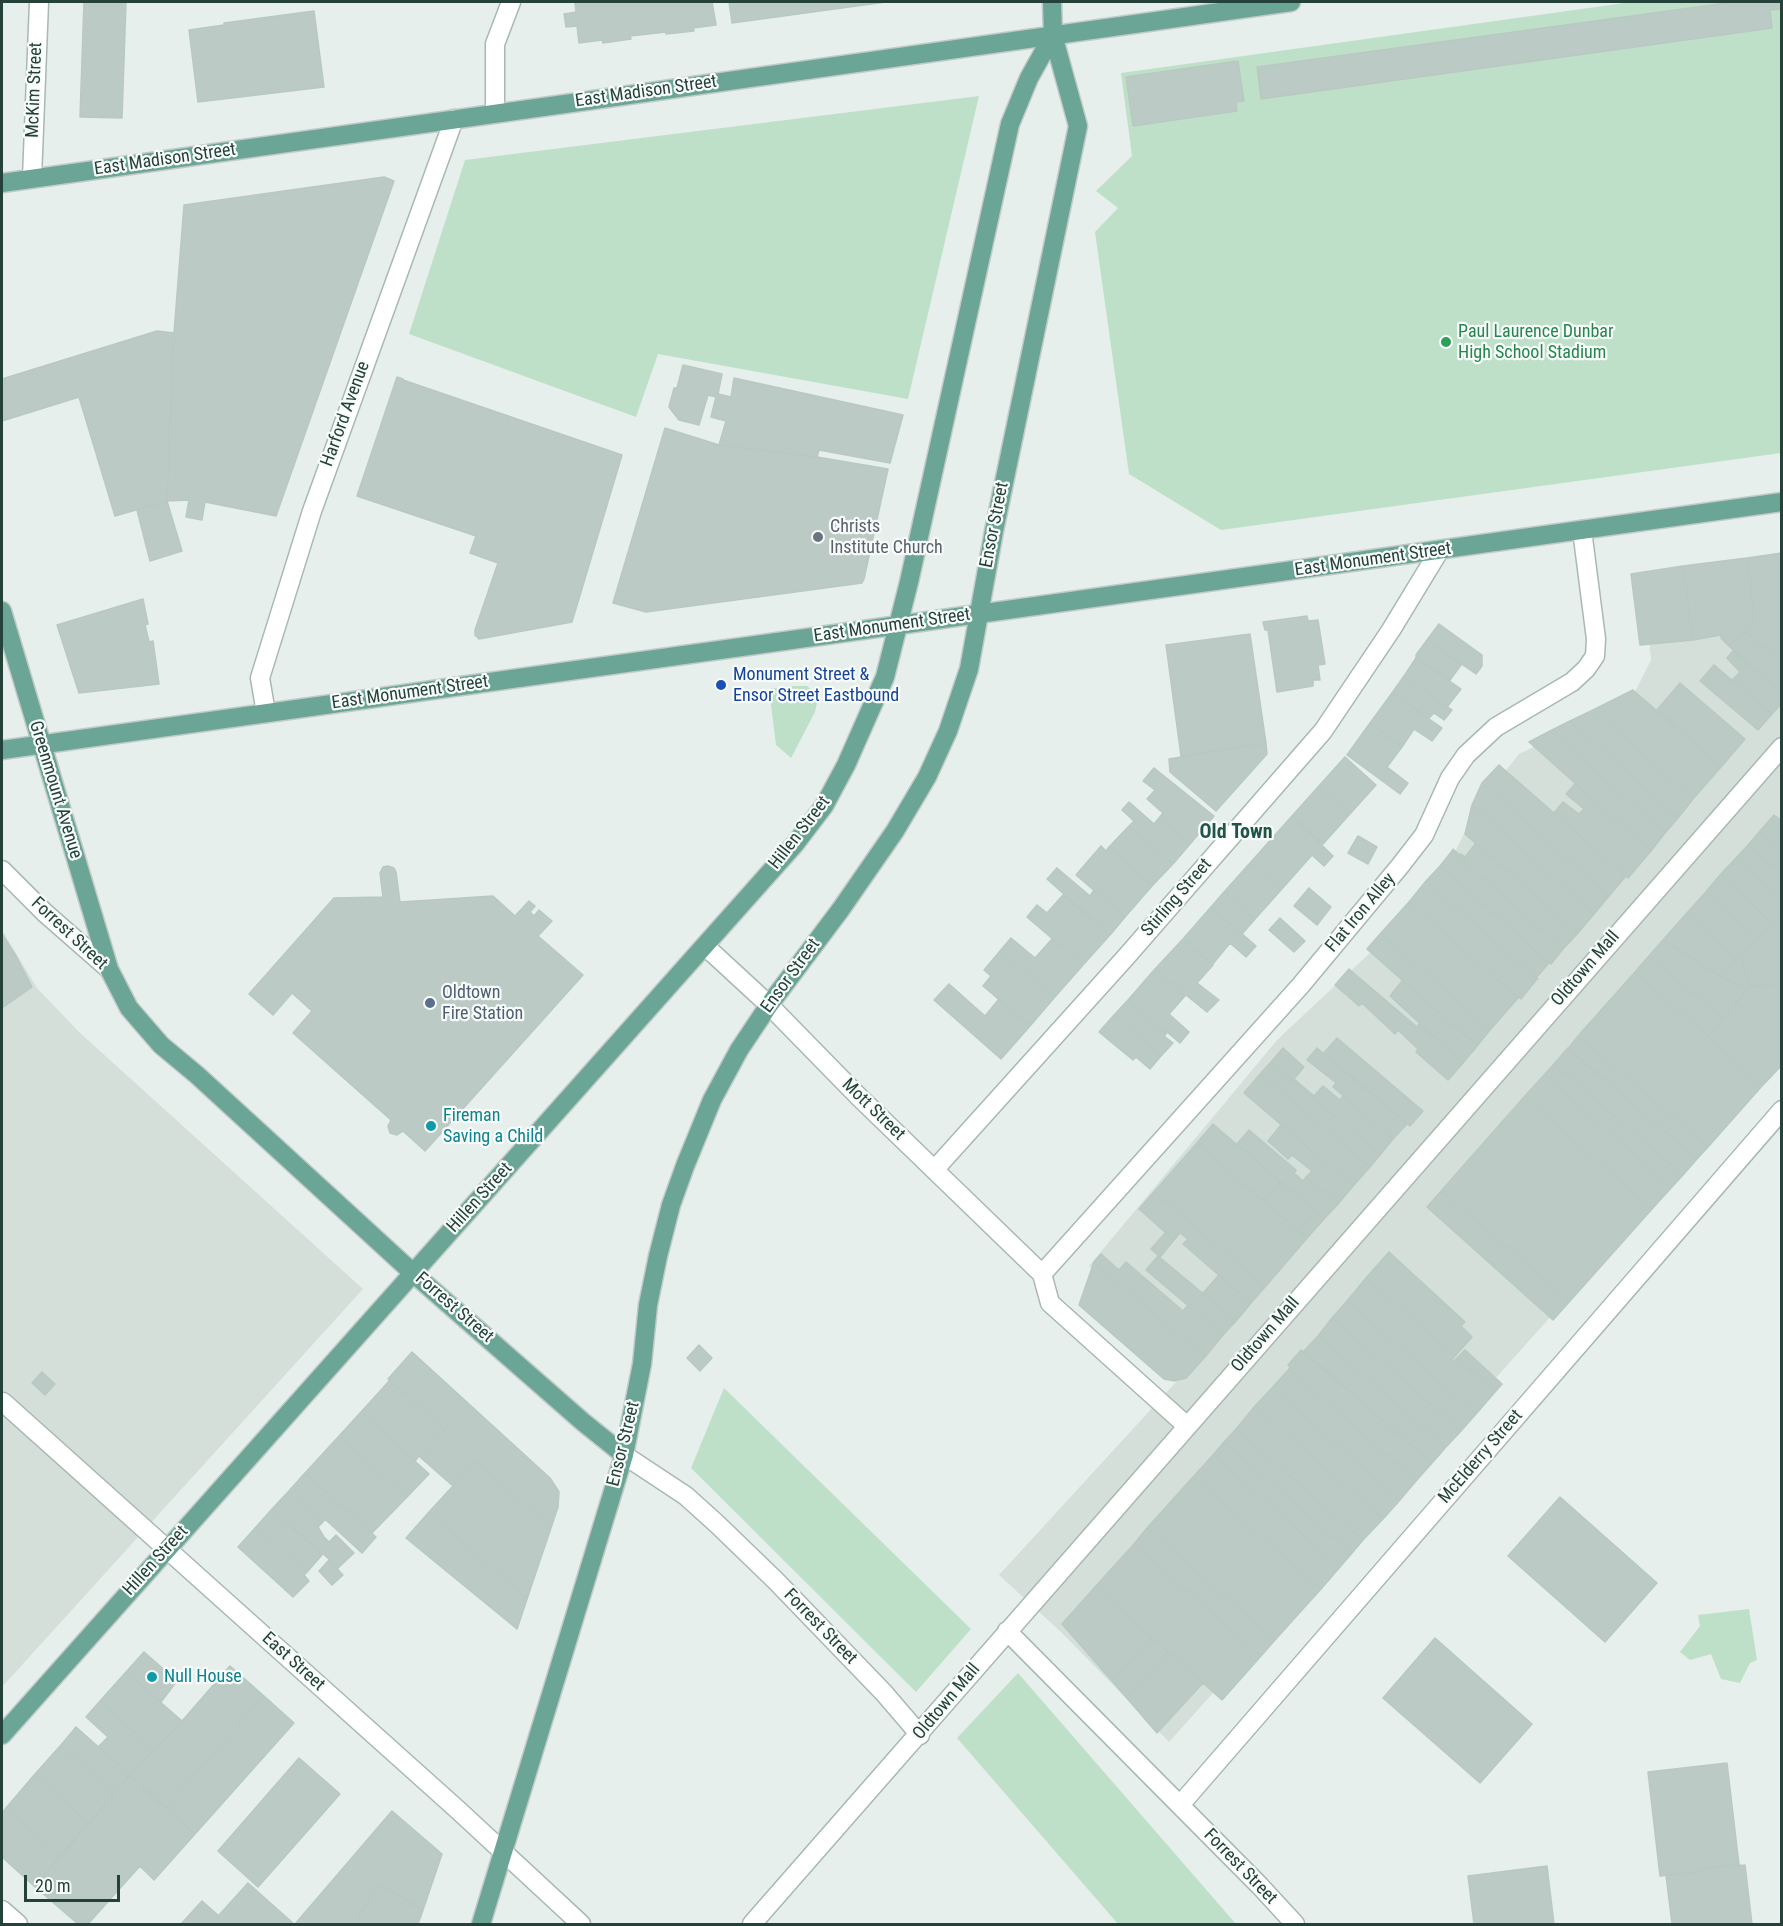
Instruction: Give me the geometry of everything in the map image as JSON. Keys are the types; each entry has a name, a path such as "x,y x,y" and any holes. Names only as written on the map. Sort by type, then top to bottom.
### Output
{"main road":[{"name":"Ensor Street","path":"481,1924 624,1455 642,1364 648,1305 658,1256 671,1205 685,1166 712,1100 739,1050 895,831 927,777 948,731 969,669 994,531 1078,126 1053,35 1052,2"},
{"name":"East Madison Street","path":"2,183 1291,2"},
{"path":"899,625 1010,124 1029,78 1053,35"},
{"name":"East Monument Street","path":"2,750 1782,502"},
{"name":"Greenmount Avenue","path":"2,611 109,969"},
{"name":"Hillen Street","path":"2,1735 795,844 824,807 846,765 880,689 899,625"},
{"name":"Forrest Street","path":"109,969 129,1008 161,1045 197,1075 413,1273 624,1455"}],"street":[{"name":"McKim Street","path":"32,178 39,2"},
{"path":"495,113 495,44 511,2"},
{"name":"Harford Avenue","path":"266,713 260,678 312,511 454,119"},
{"name":"Flat Iron Alley","path":"1042,1274 1301,985 1392,875 1424,835 1450,778 1466,755 1496,727 1572,682 1586,669 1595,656 1596,639 1582,530"},
{"name":"Stirling Street","path":"935,1169 1126,957 1323,731 1391,630 1438,551"},
{"name":"Oldtown Mall","path":"752,1924 920,1735 1007,1631 1782,747"},
{"name":"Forrest Street","path":"2,870 45,913 109,969"},
{"name":"Mott Street","path":"705,946 769,1005 858,1096 1042,1274"},
{"name":"McElderry Street","path":"1180,1805 1782,1110"},
{"path":"1042,1274 1050,1303 1187,1426"},
{"name":"East Street","path":"3,1402 581,1924"},
{"name":"Forrest Street","path":"624,1455 686,1496 776,1581 920,1735"},
{"name":"Forrest Street","path":"1007,1631 1295,1924"},
{"path":"2,1910 18,1924"}],"shaded area":[{"path":"1781,561 1781,1060 1169,1742 1061,1632 999,1575 1197,1359 1089,1266 1278,1039 1435,892 1478,806 1519,754 1630,702 1651,660 1643,577"},
{"path":"2,930 37,988 79,1032 363,1289 2,1687"}],"green space":[{"name":"Paul Laurence Dunbar High School Stadium","path":"1632,2 1781,2 1781,453 1221,530 1129,474 1095,232 1118,208 1096,191 1132,156 1121,73"},
{"path":"979,96 908,399 658,354 636,417 409,334 465,160"},
{"path":"807,686 815,693 817,703 815,712 791,758 776,745 769,689"},
{"path":"724,1388 971,1629 916,1692 691,1468"},
{"path":"1749,1609 1757,1660 1750,1663 1740,1683 1721,1679 1711,1654 1690,1660 1680,1652 1700,1626 1698,1615"},
{"path":"1018,1673 1236,1924 1118,1924 957,1738"}],"building":[{"path":"84,2 126,2 122,118 80,117"},
{"path":"575,2 712,2 716,25 693,28 694,31 630,36 631,39 603,43 602,40 579,43 577,26 566,27 564,14 576,12"},
{"path":"729,2 886,2 732,23"},
{"path":"1734,2 1782,2 1782,9 1770,10 1772,28 1261,99 1257,67"},
{"path":"314,11 324,87 198,102 189,30"},
{"path":"1238,61 1244,101 1236,102 1237,111 1133,126 1126,77"},
{"path":"384,177 394,181 276,516 205,502 202,520 186,517 189,500 167,501 174,333 184,205"},
{"path":"157,331 174,333 167,501 115,516 79,397 2,421 2,379"},
{"path":"683,365 722,374 718,394 731,397 734,378 903,415 890,463 819,450 817,457 719,445 726,421 711,417 716,397 708,395 699,425 679,420 669,407"},
{"path":"397,377 622,455 572,622 479,639 475,635 475,630 498,563 470,553 476,536 357,496"},
{"path":"665,428 719,445 817,457 888,469 862,583 646,612 613,603"},
{"path":"167,501 182,551 150,561 137,510"},
{"path":"1782,553 1782,663 1746,632 1755,625 1747,558"},
{"path":"1747,558 1755,625 1729,646 1721,635 1693,640 1683,566"},
{"path":"1683,566 1693,640 1640,645 1631,574"},
{"path":"143,599 148,624 145,625 149,642 153,641 159,684 79,693 57,625"},
{"path":"1307,616 1308,621 1318,620 1325,664 1318,665 1320,680 1313,680 1313,686 1277,692 1268,630 1265,630 1263,622"},
{"path":"1439,624 1482,655 1482,666 1476,674 1427,640"},
{"path":"1746,632 1782,663 1782,694 1729,646"},
{"path":"1250,634 1266,743 1181,756 1166,645"},
{"path":"1427,640 1461,665 1450,680 1416,658"},
{"path":"1733,651 1782,694 1782,703 1772,714 1732,680 1740,672 1727,658"},
{"path":"1416,658 1461,689 1447,707 1404,676"},
{"path":"1714,665 1772,714 1758,730 1700,681"},
{"path":"1404,676 1452,710 1444,720 1434,713 1429,718 1392,693"},
{"path":"1680,683 1745,739 1721,767 1657,710"},
{"path":"1633,690 1721,767 1693,799 1593,710"},
{"path":"1392,693 1442,728 1432,741 1414,729 1402,747 1370,723"},
{"path":"1593,710 1693,799 1678,818 1570,721"},
{"path":"1570,721 1678,818 1665,833 1550,731"},
{"path":"1370,723 1402,747 1387,767 1408,783 1400,794 1347,755"},
{"path":"1550,731 1665,833 1651,851 1529,742"},
{"path":"1266,743 1267,754 1216,811 1170,772 1169,759"},
{"path":"1345,757 1376,785 1349,815 1318,787"},
{"path":"1499,765 1626,876 1609,896 1482,783"},
{"path":"1154,768 1214,816 1190,844 1159,818 1163,813 1147,799 1155,790 1143,781"},
{"path":"1482,783 1609,896 1594,914 1472,805"},
{"path":"1575,784 1651,851 1628,878 1554,813 1563,802 1579,814 1584,809 1566,794"},
{"path":"1318,787 1349,815 1323,844 1292,816"},
{"path":"1129,802 1154,824 1159,818 1190,844 1173,864 1129,826 1134,821 1122,810"},
{"path":"1472,805 1594,914 1578,933 1465,834"},
{"path":"1774,815 1782,821 1782,851 1760,831"},
{"path":"1292,816 1333,856 1324,866 1312,855 1281,890 1250,863"},
{"path":"1129,826 1173,864 1152,886 1109,847"},
{"path":"1760,831 1782,851 1782,874 1748,845"},
{"path":"1358,836 1377,847 1368,864 1348,853"},
{"path":"1476,843 1578,933 1563,949 1452,851 1453,849 1465,857"},
{"path":"1748,845 1782,874 1782,899 1735,859"},
{"path":"1101,846 1106,851 1109,847 1152,886 1125,917 1076,875"},
{"path":"1452,851 1563,949 1551,964 1440,866"},
{"path":"1735,859 1782,899 1782,916 1773,924 1720,875"},
{"path":"1250,863 1281,890 1255,919 1224,892"},
{"path":"1440,866 1549,963 1536,978 1426,881"},
{"name":"Oldtown Fire Station","path":"383,867 394,868 396,872 400,902 493,896 515,916 529,901 535,906 530,912 534,916 539,910 552,921 538,936 583,975 425,1151 403,1131 397,1135 390,1133 388,1126 391,1120 293,1033 312,1011 292,993 273,1015 249,994 334,898 383,897 380,873"},
{"path":"1057,868 1090,896 1094,890 1125,917 1110,935 1047,879"},
{"path":"1720,875 1773,924 1757,938 1705,893"},
{"path":"1426,881 1537,979 1521,999 1409,902"},
{"path":"1309,888 1331,907 1317,925 1294,906"},
{"path":"1224,892 1255,919 1242,934 1211,907"},
{"path":"1705,893 1757,938 1740,955 1750,987 1747,989 1722,977 1737,959 1686,914"},
{"path":"1063,895 1110,935 1083,965 1027,917 1037,905 1047,913"},
{"path":"1409,902 1518,998 1490,1030 1381,933"},
{"path":"1211,907 1256,946 1246,957 1230,943 1212,965 1183,939"},
{"path":"1686,914 1737,959 1722,977 1663,940"},
{"path":"1782,916 1782,983 1750,987 1740,955"},
{"path":"1280,918 1305,941 1294,952 1269,930"},
{"path":"1381,933 1490,1030 1477,1046 1367,949"},
{"path":"2,934 32,987 2,1008"},
{"path":"1011,938 1035,958 1052,939 1083,965 1054,998 1000,951"},
{"path":"1183,939 1213,965 1197,983 1219,1000 1207,1012 1155,969"},
{"path":"1663,940 1722,977 1747,989 1723,1019 1649,956"},
{"path":"1000,951 1054,998 1030,1026 983,986 991,976 984,970"},
{"path":"1649,956 1723,1019 1708,1036 1635,972"},
{"path":"1155,969 1185,996 1169,1014 1189,1032 1180,1043 1167,1032 1166,1034 1128,1000"},
{"path":"1349,969 1417,1027 1419,1024 1463,1063 1448,1080 1416,1052 1418,1049 1398,1030 1395,1034 1362,1003 1359,1006 1335,985"},
{"path":"1635,972 1762,1086 1708,1147 1578,1036"},
{"path":"1402,981 1476,1044 1477,1046 1463,1063 1390,996"},
{"path":"1782,983 1782,1065 1762,1086 1708,1036 1750,987"},
{"path":"949,984 985,1016 999,999 1030,1026 1001,1059 934,1000"},
{"path":"1128,1000 1173,1043 1161,1056 1114,1015"},
{"path":"1114,1015 1161,1056 1150,1069 1136,1057 1133,1060 1099,1032"},
{"path":"1578,1036 1708,1147 1697,1159 1568,1049"},
{"path":"1337,1038 1423,1111 1410,1126 1324,1053"},
{"path":"1283,1048 1304,1067 1294,1079 1314,1096 1323,1086 1340,1100 1343,1096 1393,1139 1380,1155 1271,1062"},
{"path":"1317,1048 1407,1124 1393,1139 1333,1087 1335,1082 1307,1060"},
{"path":"1568,1048 1697,1159 1683,1175 1554,1064"},
{"path":"1271,1062 1380,1155 1370,1167 1260,1074"},
{"path":"1554,1064 1683,1175 1672,1187 1544,1075"},
{"path":"1260,1074 1370,1167 1353,1186 1244,1093"},
{"path":"1544,1075 1672,1187 1652,1209 1524,1097"},
{"path":"1524,1097 1652,1209 1570,1301 1442,1192"},
{"path":"1213,1124 1280,1182 1263,1201 1197,1143"},
{"path":"1281,1125 1353,1186 1338,1204 1306,1177 1312,1171 1292,1155 1288,1159 1268,1141"},
{"path":"1249,1130 1296,1170 1294,1173 1303,1181 1306,1177 1338,1204 1324,1219 1237,1144"},
{"path":"1197,1143 1298,1231 1308,1237 1265,1287 1154,1192"},
{"path":"1281,1182 1315,1211 1298,1231 1265,1201"},
{"path":"1442,1190 1570,1301 1553,1320 1427,1207"},
{"path":"1154,1192 1265,1287 1251,1303 1183,1244 1188,1239 1180,1233 1174,1240 1139,1209"},
{"path":"1315,1211 1324,1219 1308,1237 1299,1229"},
{"path":"1166,1232 1174,1240 1160,1257 1151,1249"},
{"path":"1389,1252 1465,1322 1461,1326 1472,1337 1455,1356 1366,1278"},
{"path":"1101,1254 1119,1270 1126,1262 1183,1311 1188,1305 1223,1335 1205,1357 1094,1262"},
{"path":"1158,1256 1236,1321 1223,1335 1146,1270"},
{"path":"1094,1262 1205,1357 1186,1378 1174,1381 1164,1379 1079,1305"},
{"path":"1219,1275 1251,1303 1236,1321 1203,1293"},
{"path":"1366,1278 1455,1356 1452,1360 1457,1358 1495,1392 1476,1414 1347,1301"},
{"path":"1347,1301 1476,1414 1461,1431 1332,1318"},
{"path":"1332,1318 1461,1431 1446,1447 1318,1336"},
{"path":"1318,1336 1446,1447 1432,1463 1304,1351"},
{"path":"699,1345 712,1358 700,1371 687,1358"},
{"path":"1301,1350 1432,1463 1416,1481 1289,1369 1288,1365"},
{"path":"1465,1350 1502,1384 1495,1392 1457,1358"},
{"path":"412,1352 550,1478 559,1492 558,1507 551,1528 476,1461 453,1486 420,1457 445,1430 388,1379"},
{"path":"1289,1369 1416,1481 1400,1500 1272,1388"},
{"path":"42,1372 55,1384 45,1395 32,1383"},
{"path":"390,1380 445,1430 415,1461 361,1412"},
{"path":"1272,1388 1400,1500 1383,1519 1255,1406"},
{"path":"1255,1406 1383,1519 1363,1540 1236,1429"},
{"path":"361,1412 429,1474 407,1497 339,1436"},
{"path":"1236,1429 1363,1540 1352,1553 1224,1442"},
{"path":"339,1436 407,1497 372,1533 305,1473"},
{"path":"1224,1442 1352,1553 1340,1567 1213,1455"},
{"path":"1213,1455 1340,1567 1321,1589 1193,1477"},
{"path":"476,1461 551,1528 527,1599 429,1512"},
{"path":"305,1473 376,1537 362,1553 325,1519 322,1523 288,1492"},
{"path":"1193,1477 1321,1589 1275,1640 1147,1528"},
{"path":"288,1492 322,1523 318,1527 329,1542 336,1535 354,1553 338,1568 272,1509"},
{"path":"1560,1497 1657,1583 1605,1642 1508,1556"},
{"path":"272,1509 322,1555 307,1572 256,1527"},
{"path":"429,1512 527,1599 517,1629 406,1538"},
{"path":"256,1527 307,1572 304,1575 309,1581 293,1597 238,1547"},
{"path":"1147,1528 1275,1640 1261,1656 1134,1544"},
{"path":"1134,1544 1261,1656 1222,1700 1095,1587"},
{"path":"329,1560 343,1575 332,1585 319,1571"},
{"path":"1095,1587 1152,1637 1112,1681 1062,1624"},
{"path":"1152,1637 1168,1652 1126,1697 1112,1681"},
{"path":"1435,1638 1532,1724 1480,1783 1383,1698"},
{"name":"Null House","path":"144,1652 177,1681 161,1702 126,1672"},
{"path":"1168,1652 1203,1683 1157,1733 1126,1697"},
{"path":"230,1666 264,1696 165,1808 130,1775 182,1721"},
{"path":"126,1672 182,1721 154,1750 100,1701"},
{"path":"264,1696 294,1723 195,1834 165,1808"},
{"path":"100,1701 154,1750 130,1775 99,1746 108,1737 86,1717"},
{"path":"76,1727 130,1775 113,1795 61,1745"},
{"path":"61,1745 113,1795 89,1824 35,1774"},
{"path":"299,1758 340,1794 258,1887 218,1851"},
{"path":"1727,1763 1739,1865 1660,1876 1648,1772"},
{"path":"35,1774 89,1824 61,1856 6,1808"},
{"path":"130,1775 195,1834 154,1880 140,1866 88,1924 78,1924 34,1886"},
{"path":"6,1808 61,1856 34,1886 2,1857 2,1813"},
{"path":"392,1811 442,1854 423,1910 380,1885 353,1924 295,1924"},
{"path":"1745,1865 1752,1924 1672,1924 1666,1875 1699,1872 1699,1869"},
{"path":"1547,1866 1554,1924 1474,1924 1468,1876"},
{"path":"248,1883 294,1924 211,1924"},
{"path":"380,1885 423,1910 418,1924 353,1924"},
{"path":"202,1901 219,1916 211,1924 181,1924"}],"place":[{"name":"Paul Laurence Dunbar High School Stadium","path":"1446,342"},
{"name":"Christs Institute Church","path":"818,537"},
{"name":"Monument Street & Ensor Street Eastbound","path":"721,685"},
{"name":"Oldtown Fire Station","path":"430,1003"},
{"name":"Fireman Saving a Child","path":"431,1126"},
{"name":"Null House","path":"152,1677"}],"district":[{"name":"Old Town","path":"1236,833"}]}
